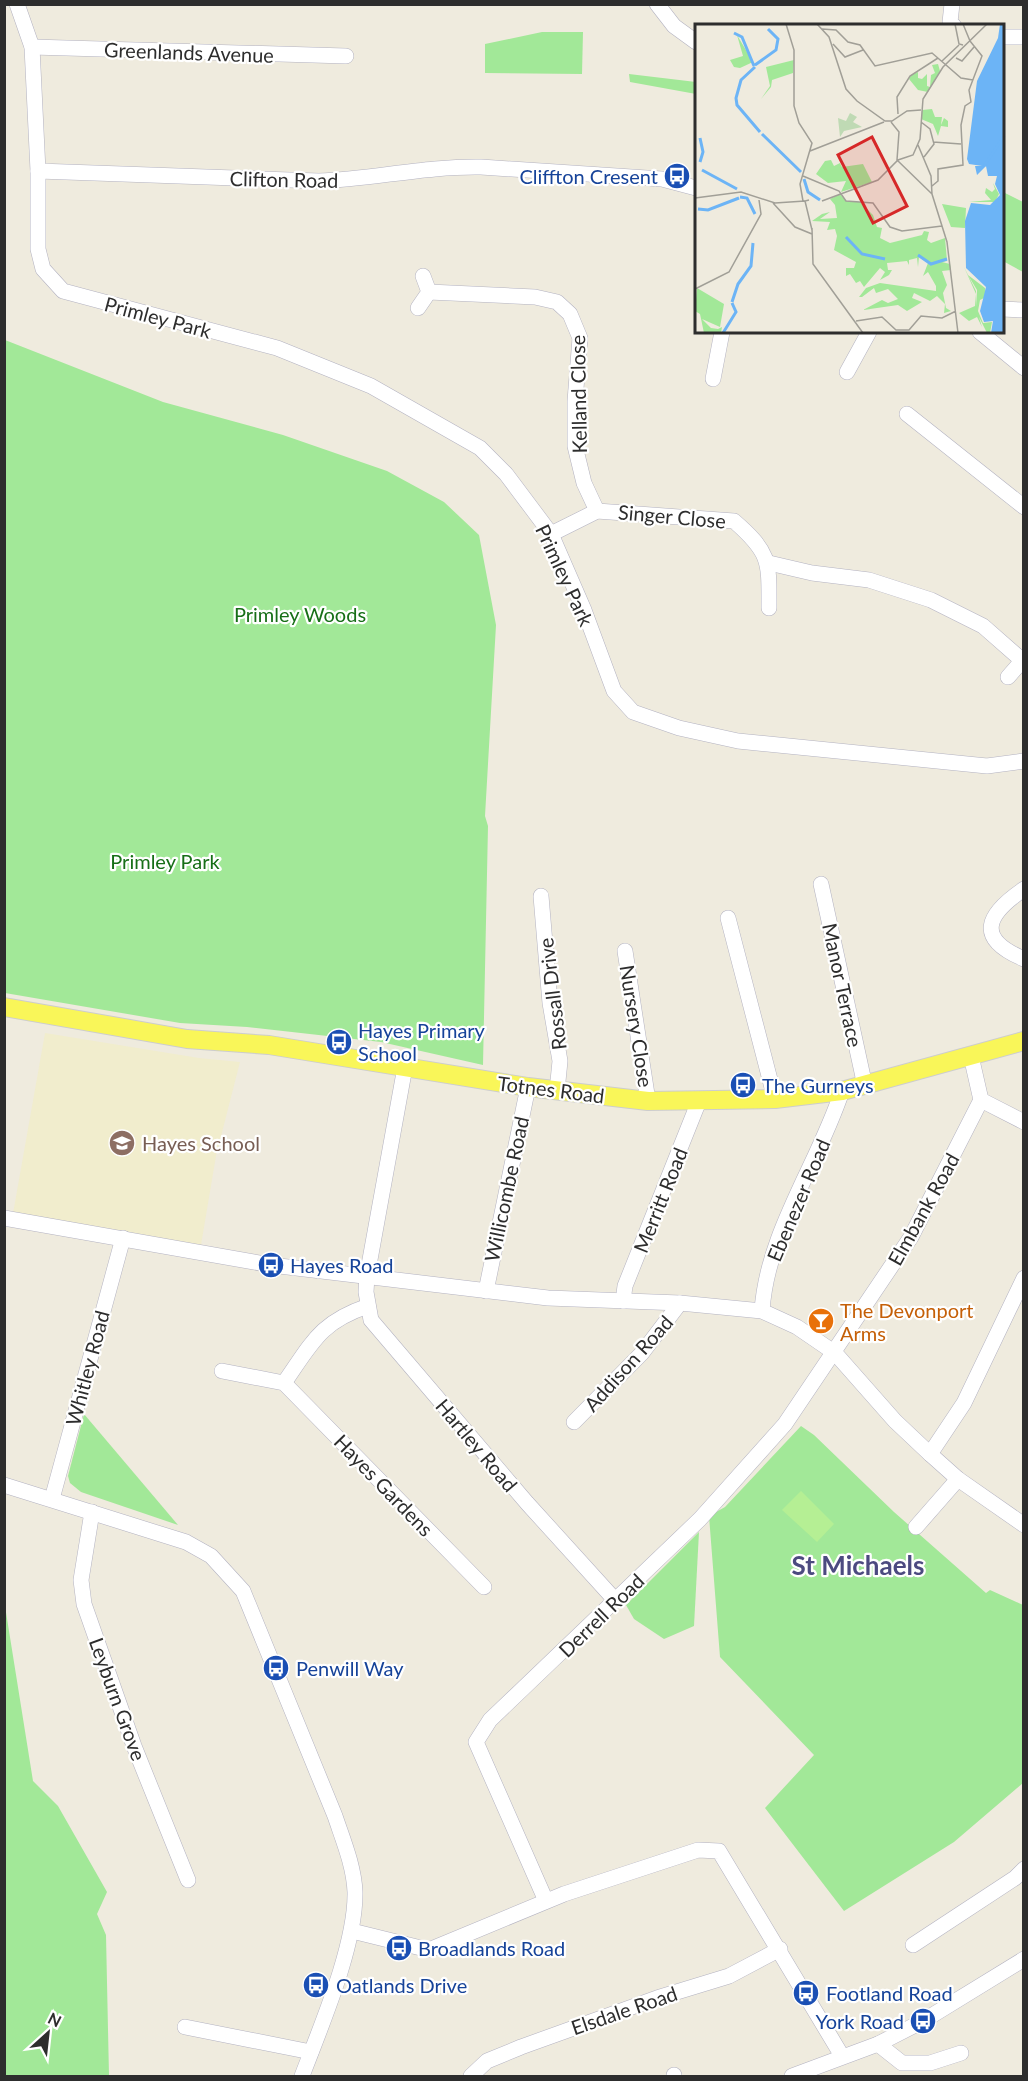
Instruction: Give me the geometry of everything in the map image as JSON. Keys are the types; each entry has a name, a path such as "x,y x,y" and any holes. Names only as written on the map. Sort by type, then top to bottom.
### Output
{"main road":[{"name":"Totnes Road","path":"4,1007 187,1039 269,1045 528,1088 648,1101 775,1099 842,1091 1023,1041"}],"street":[{"path":"17,4 32,47 38,171"},
{"path":"657,4 674,26 695,41"},
{"path":"951,24 952,4"},
{"path":"1004,37 1023,37"},
{"name":"Greenlands Avenue","path":"32,47 349,58"},
{"name":"Clifton Road","path":"38,171 319,181 356,180 455,166 662,179 695,188"},
{"name":"Primley Park","path":"38,171 38,249 43,269 63,291 277,348 371,386 480,448 506,474 551,534 584,610 614,692 633,712 679,728 738,741 987,766 1023,761"},
{"path":"418,308 429,292 423,276"},
{"name":"Kelland Close","path":"429,292 535,297 557,302 570,314 580,338 575,401 575,446 584,483 597,511"},
{"path":"1004,309 1023,310"},
{"path":"713,379 722,333"},
{"path":"847,372 868,333"},
{"path":"982,333 1023,368"},
{"path":"907,414 1023,507"},
{"name":"Singer Close","path":"551,534 597,511 734,521 751,536 769,563"},
{"path":"769,608 769,563 812,573 868,580 931,600 983,626 1023,661 1008,677"},
{"name":"Manor Terrace","path":"821,884 865,1086"},
{"path":"1023,889 1001,904 991,922 992,934 1000,946 1023,959"},
{"name":"Rossall Drive","path":"541,896 550,1003 560,1061 557,1091"},
{"path":"728,918 775,1099"},
{"name":"Nursery Close","path":"625,951 648,1101"},
{"path":"971,1056 981,1101 1023,1122"},
{"name":"Hartley Road","path":"405,1067 367,1276 371,1320 527,1503 615,1600"},
{"name":"Willicombe Road","path":"486,1291 528,1088"},
{"name":"Ebenezer Road","path":"762,1311 764,1290 774,1251 842,1091"},
{"name":"Merritt Road","path":"623,1300 625,1286 699,1101"},
{"name":"Elmbank Road","path":"835,1353 911,1237 981,1101"},
{"path":"4,1218 272,1265 548,1298 680,1303 762,1311 796,1327 835,1353 895,1421 930,1454 958,1479 1023,1525"},
{"name":"Whitley Road","path":"52,1499 123,1238"},
{"path":"930,1454 964,1403 1023,1278"},
{"name":"Addison Road","path":"574,1422 642,1353 680,1303"},
{"path":"222,1371 284,1383 324,1328 348,1313 368,1306"},
{"name":"Derrell Road","path":"546,1901 476,1742 490,1720 700,1519 785,1424 835,1353"},
{"name":"Hayes Gardens","path":"284,1383 484,1587"},
{"path":"916,1527 958,1479"},
{"path":"4,1485 186,1542 211,1556 243,1591 300,1727 348,1854 355,1889 352,1931 302,2076"},
{"name":"Leyburn Grove","path":"92,1512 81,1580 84,1604 134,1746 188,1880"},
{"path":"352,1931 429,1950 546,1901 698,1850 723,1853 842,2056"},
{"path":"913,1945 1015,1878 1023,1869"},
{"name":"Elsdale Road","path":"471,2076 487,2061 504,2054 646,2001 729,1976 780,1949"},
{"path":"792,2076 878,2044 923,2021 1023,1959"},
{"path":"184,2027 311,2052"},
{"path":"878,2044 902,2062 930,2063 961,2053"}],"shaded area":[{"name":"Hayes School","path":"45,1033 199,1058 240,1062 216,1156 200,1251 12,1219"}],"green space":[{"path":"542,32 583,32 582,74 485,73 485,44"},
{"path":"629,74 695,82 695,94 630,82"},
{"path":"1004,192 1023,202 1023,272 1004,262"},
{"name":"Primley Woods","path":"5,340 163,402 283,435 387,471 444,502 479,535 496,625 485,816 488,826 483,1065 381,1042 247,1027 180,1023 5,993"},
{"path":"84,1414 178,1525 81,1492 70,1483 68,1476"},
{"path":"801,1426 814,1435 894,1512 986,1593 990,1590 1023,1605 1023,1783 954,1842 844,1911 765,1808 814,1755 720,1657 709,1516 725,1507"},
{"path":"801,1491 834,1524 817,1542 782,1510"},
{"path":"699,1532 694,1626 664,1639 634,1619 626,1605"},
{"path":"5,1606 33,1781 58,1806 107,1892 97,1914 106,1935 109,2076 5,2076"}],"place":[{"name":"Cliffton Cresent","path":"677,176"},
{"name":"Hayes Primary School","path":"339,1042"},
{"name":"The Gurneys","path":"743,1085"},
{"name":"Hayes School","path":"122,1143"},
{"name":"Hayes Road","path":"271,1265"},
{"name":"The Devonport Arms","path":"821,1321"},
{"name":"Penwill Way","path":"276,1668"},
{"name":"Broadlands Road","path":"399,1948"},
{"name":"Oatlands Drive","path":"316,1985"},
{"name":"Footland Road","path":"806,1993"},
{"name":"York Road","path":"923,2021"}],"district":[{"name":"St Michaels","path":"858,1565"}]}
